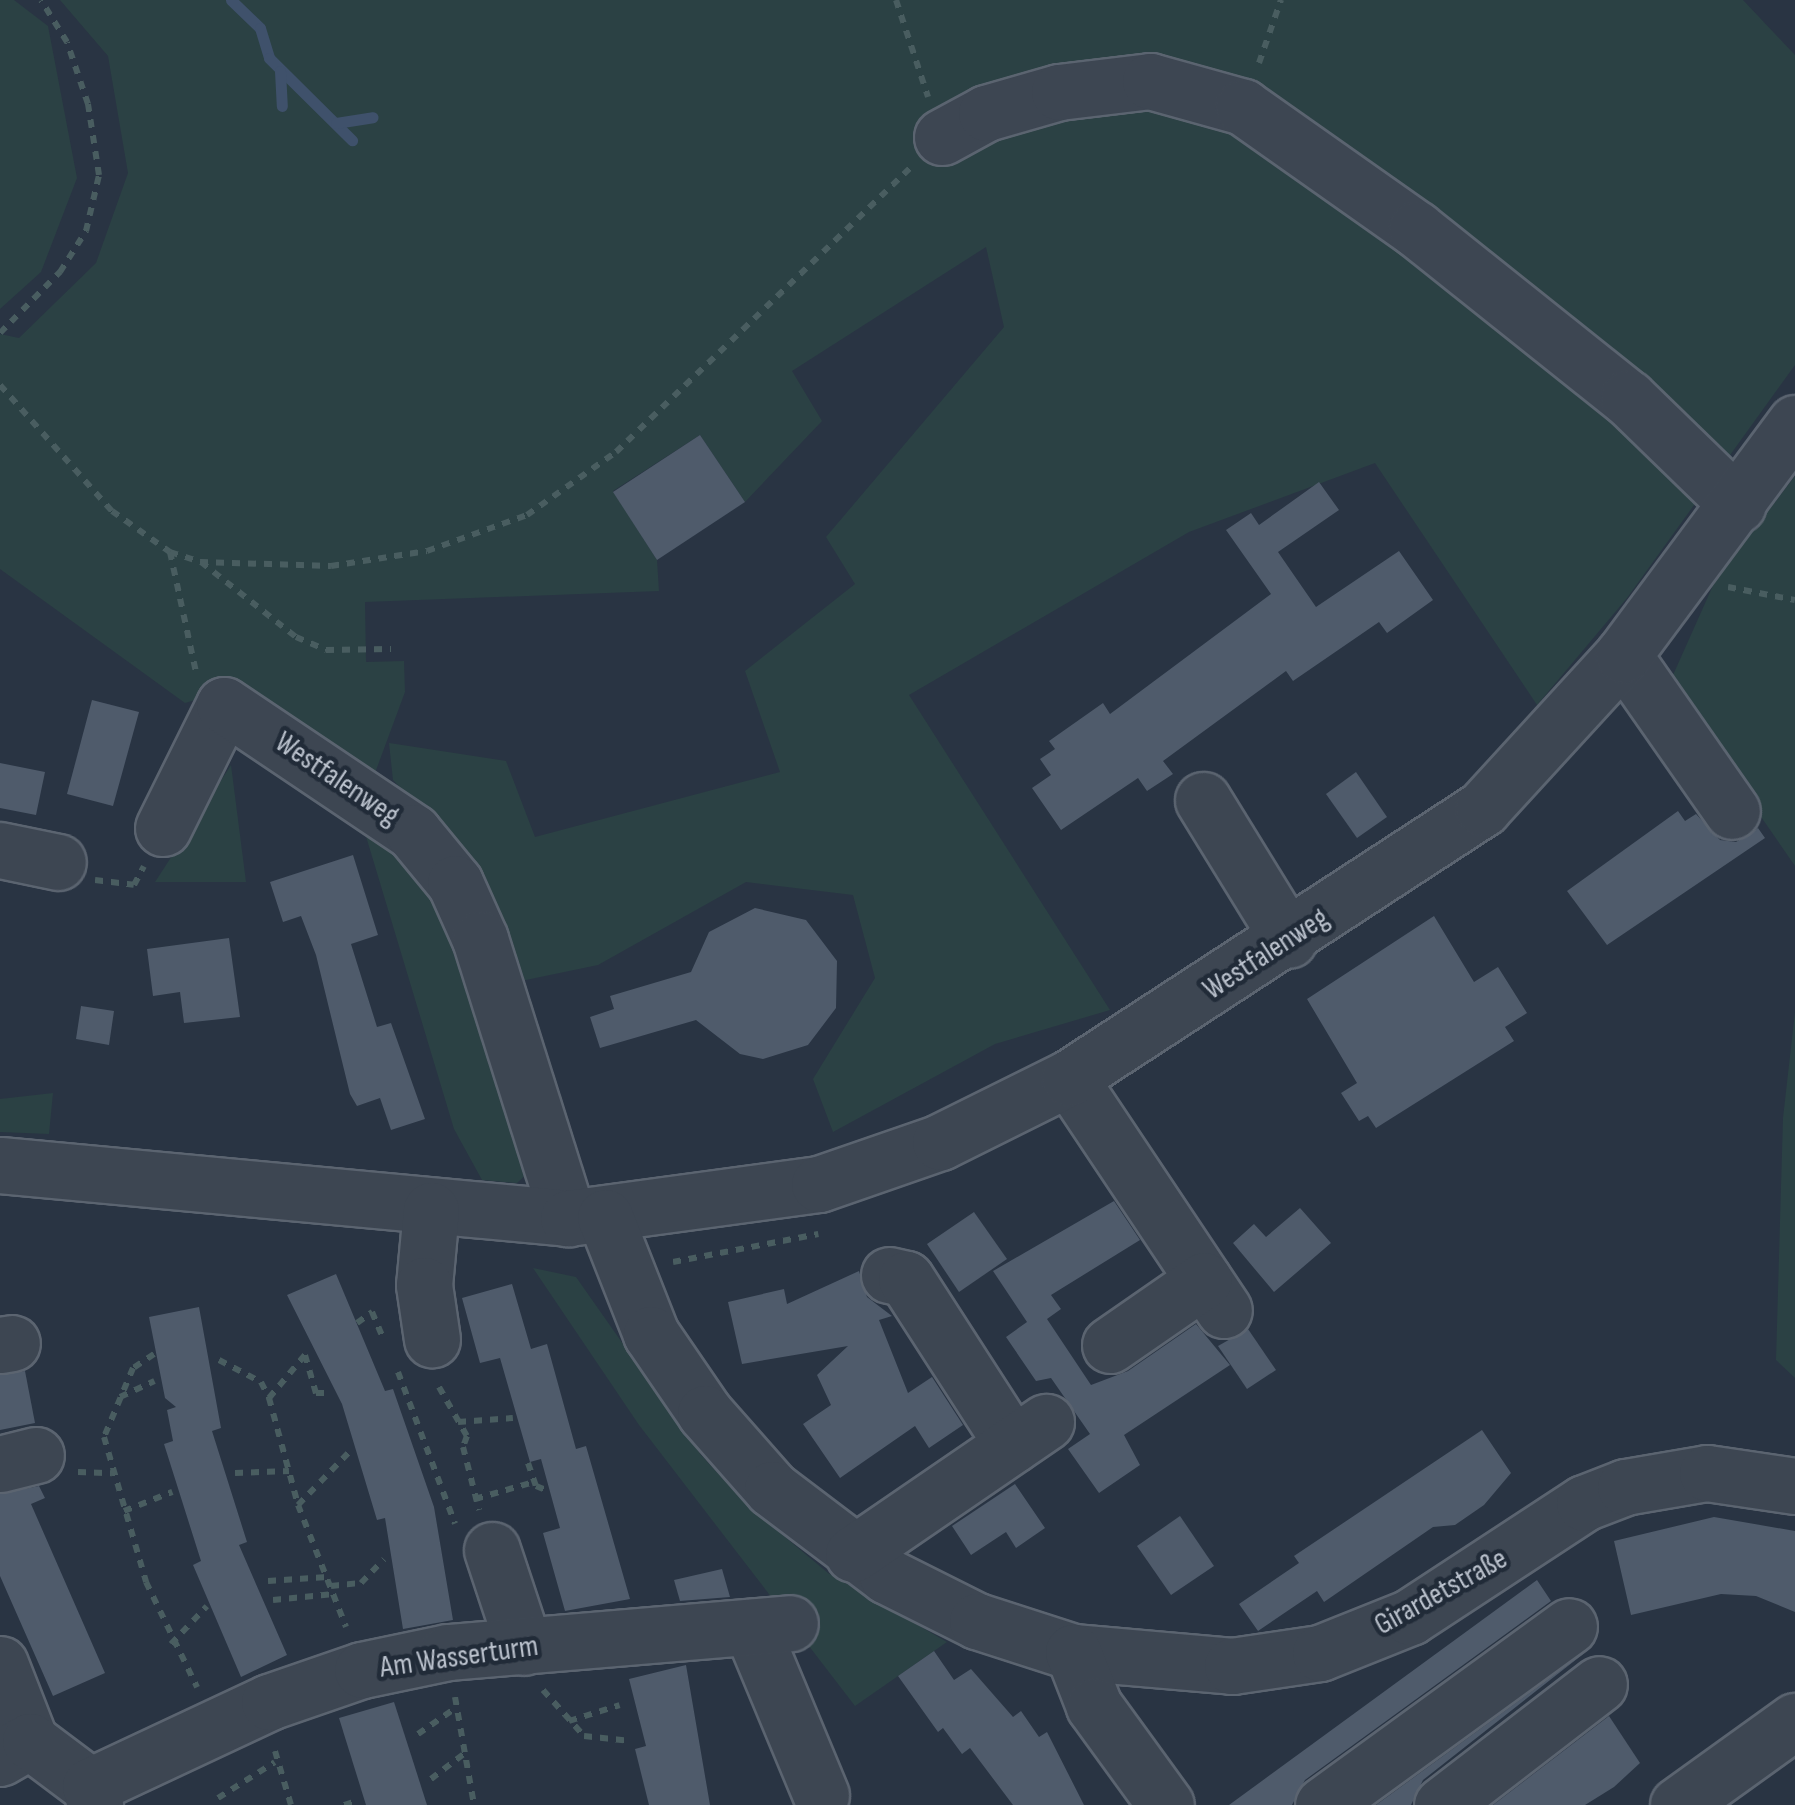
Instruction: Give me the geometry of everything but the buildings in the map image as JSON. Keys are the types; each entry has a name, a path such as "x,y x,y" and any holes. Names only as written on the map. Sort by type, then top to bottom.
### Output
{"street":[{"path":"942,138 986,113 1058,92 1150,80 1243,107 1416,230 1628,398 1738,505"},
{"name":"Westfalenweg","path":"0,1165 431,1210 587,1217 819,1184 940,1142 1069,1078 1288,940 1483,808 1623,654 1689,571 1795,423"},
{"path":"1623,654 1732,812"},
{"path":"164,828 224,705"},
{"name":"Westfalenweg","path":"224,705 370,796 455,883 587,1217"},
{"path":"1203,800 1288,940"},
{"path":"0,850 58,862"},
{"path":"1069,1078 1214,1295 1110,1345"},
{"path":"413,1359 431,1210"},
{"name":"Girardetstraße","path":"587,1217 651,1334 705,1412 772,1489 852,1554 977,1621 1073,1652 1232,1666 1320,1653 1410,1617 1584,1503 1624,1488 1707,1473 1795,1486"},
{"path":"852,1554 1029,1434 906,1279 889,1275"},
{"path":"474,1539 524,1646"},
{"name":"Am Wasserturm","path":"15,1749 93,1796 220,1724 362,1670 448,1652 771,1625 821,1795"},
{"path":"1323,1805 1569,1626"},
{"path":"1073,1652 1094,1706 1166,1805"},
{"path":"0,1664 15,1749"},
{"path":"1442,1805 1599,1684"},
{"path":"1678,1805 1795,1721"}],"path":[{"path":"0,333 60,272 86,230 100,176 88,104 67,42 40,0"},
{"path":"0,385 112,511 170,552 200,562 331,566 427,550 526,515 616,452 942,138 896,0"},
{"path":"1243,107 1281,0"},
{"path":"170,552 186,646 201,684 224,705"},
{"path":"200,562 296,637 326,650 391,649"},
{"path":"1689,571 1759,597 1795,600"},
{"path":"58,862 112,888 134,885 164,828"},
{"path":"357,1324 372,1312 413,1359 468,1436 475,1499 474,1539"},
{"path":"154,1354 133,1368 117,1398 104,1437 124,1511 171,1644 220,1724"},
{"path":"269,1398 310,1356 316,1393 328,1394"},
{"path":"413,1359 423,1431 474,1539"},
{"path":"220,1360 261,1382 269,1398 298,1505 362,1670"},
{"path":"117,1398 155,1381"},
{"path":"458,1422 513,1418"},
{"path":"412,1434 423,1431"},
{"path":"298,1505 352,1449"},
{"path":"528,1462 534,1482 546,1490"},
{"path":"236,1473 289,1471"},
{"path":"475,1499 534,1482"},
{"path":"124,1511 172,1492"},
{"path":"274,1600 361,1583 384,1560"},
{"path":"268,1581 327,1577"},
{"path":"171,1644 207,1606"},
{"path":"524,1646 528,1673 569,1721 596,1741 630,1741"},
{"path":"448,1652 474,1805"},
{"path":"569,1721 620,1705"},
{"path":"418,1734 457,1706"},
{"path":"430,1779 464,1753"},
{"path":"218,1798 275,1757 291,1805"},
{"path":"344,1805 356,1802"}],"green space":[{"path":"0,0 14,0 48,26 77,178 41,272 0,309"},
{"path":"60,0 1743,0 1795,55 1795,365 1627,598 1537,705 1375,463 1189,532 909,695 1110,1010 995,1044 833,1132 813,1079 875,978 853,895 746,882 598,965 521,981 471,860 393,780 389,743 506,761 535,837 780,772 745,671 855,584 826,537 1004,327 986,247 792,371 822,421 745,502 700,435 613,491 657,560 659,591 365,602 366,662 404,661 405,692 375,773 227,691 185,703 0,569 0,334 19,338 96,263 128,173 108,56"},
{"path":"1795,476 1795,866 1669,684 1715,581"},
{"path":"228,743 281,767 389,841 432,892 530,1171 517,1183 482,1180 454,1129 365,833"},
{"path":"231,765 246,882 155,882"},
{"path":"1795,1012 1795,1378 1776,1360 1783,1118"},
{"path":"53,1093 49,1134 0,1132 0,1099"},
{"path":"533,1268 576,1277 701,1455 748,1506 828,1573 947,1642 855,1706 639,1425"}],"waterway":[{"path":"231,0 260,28 269,58 352,140"},
{"path":"280,71 282,106"},
{"path":"336,123 373,117"}]}
